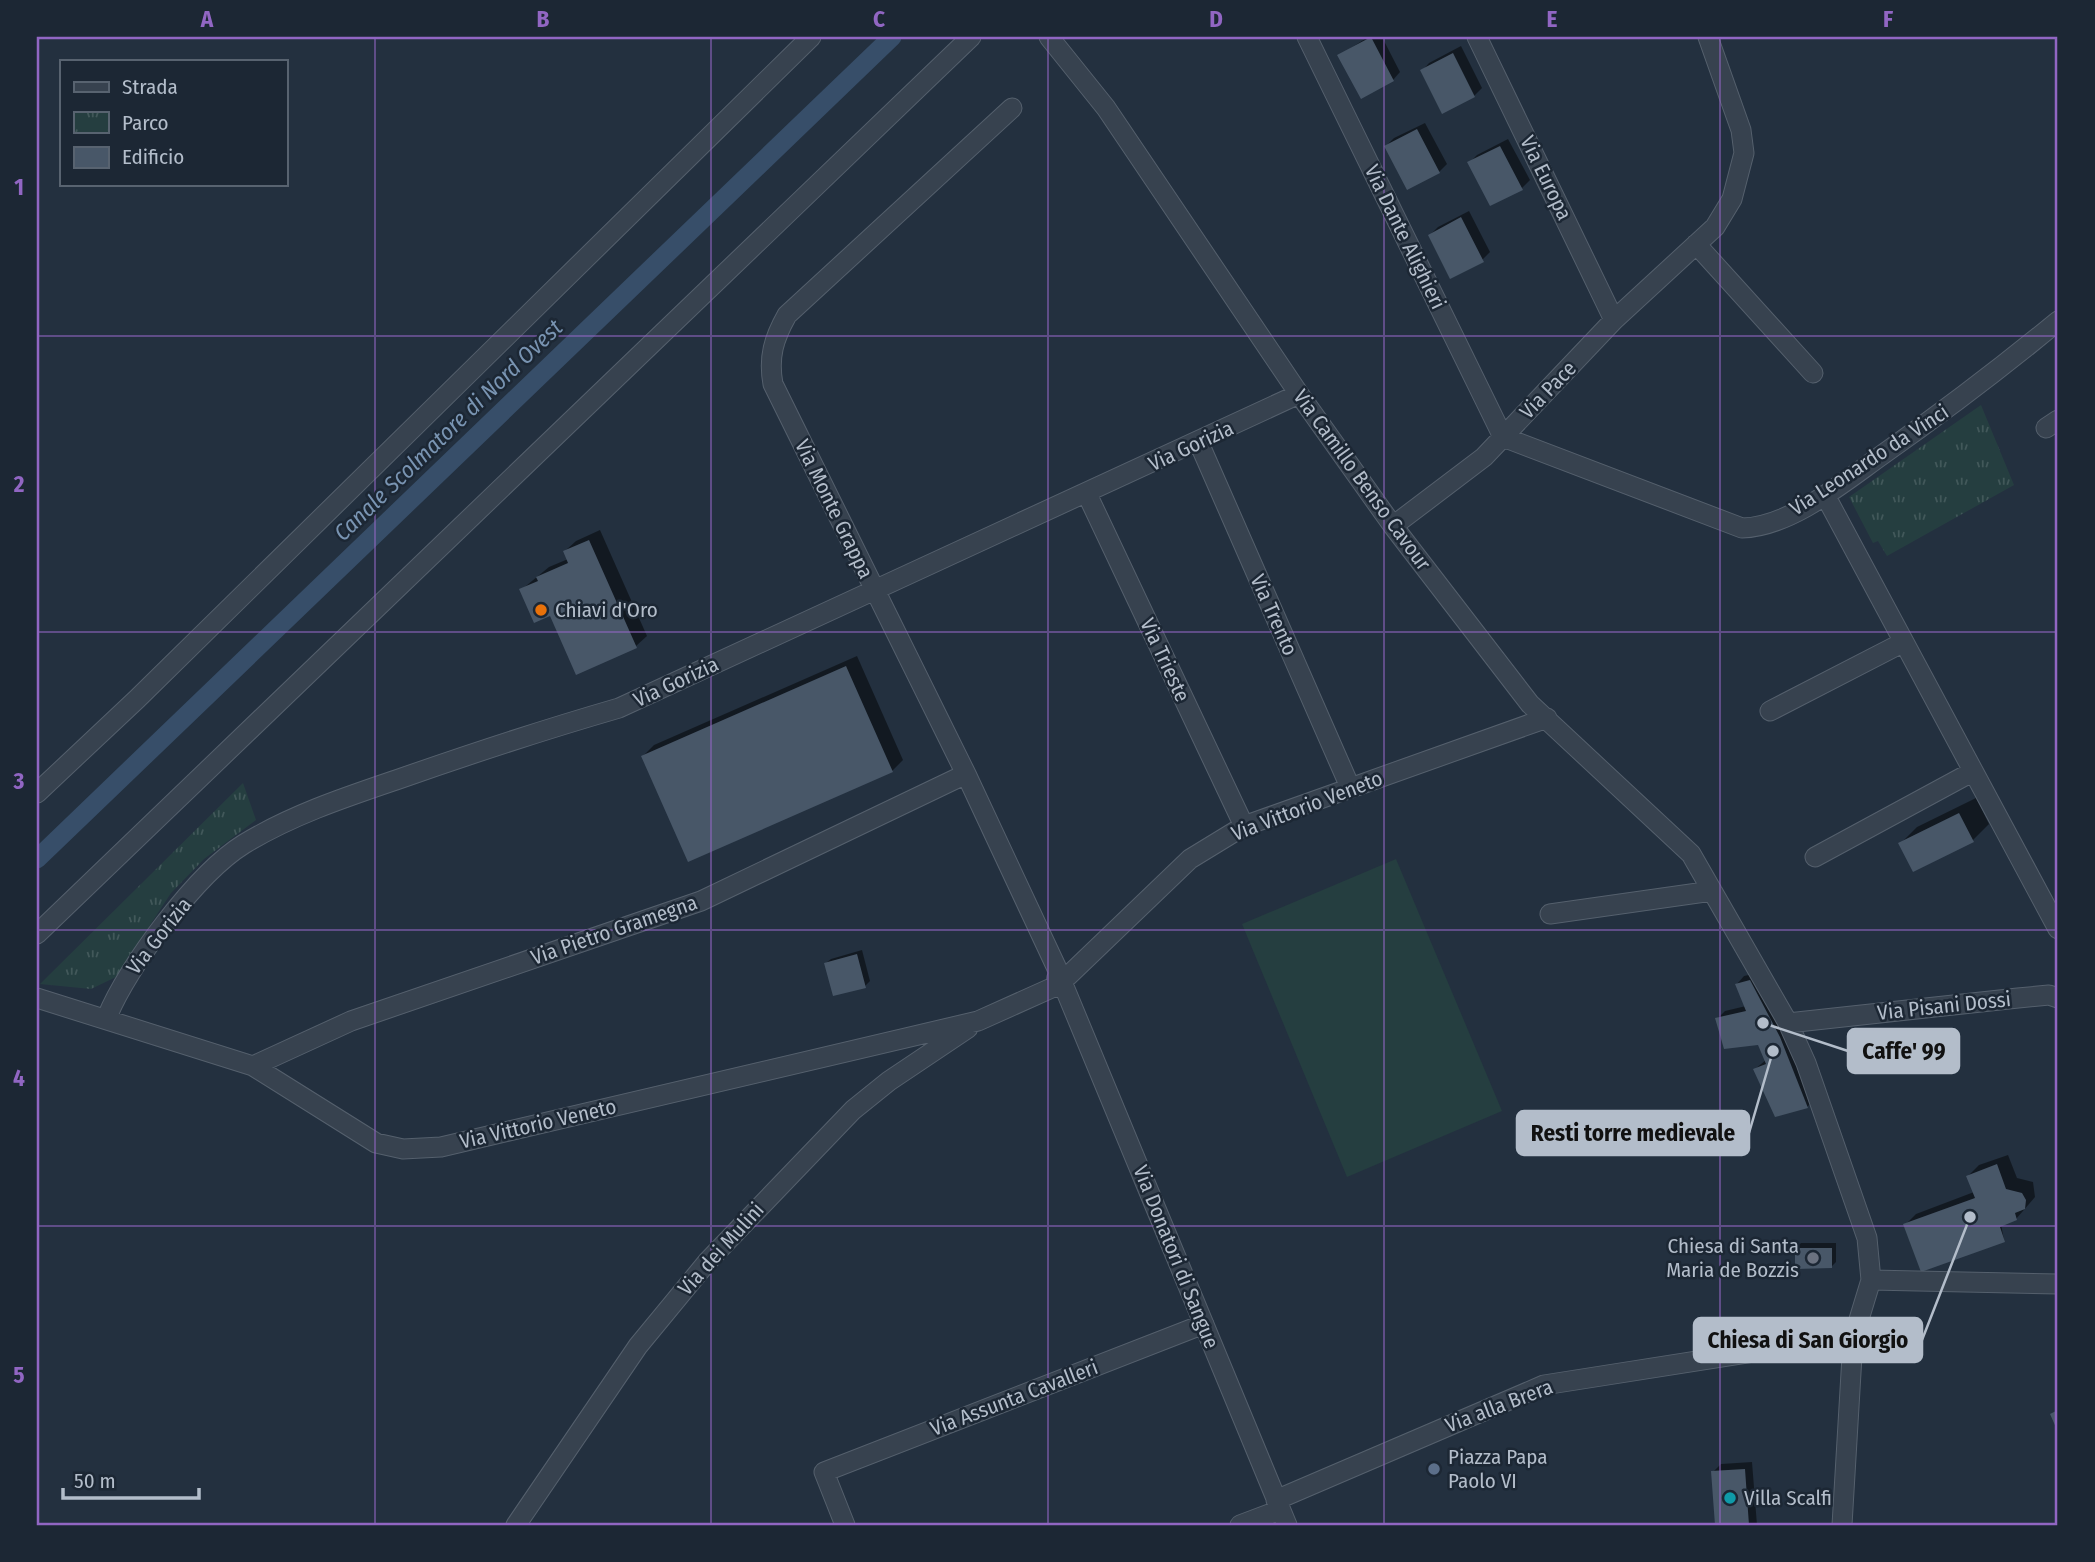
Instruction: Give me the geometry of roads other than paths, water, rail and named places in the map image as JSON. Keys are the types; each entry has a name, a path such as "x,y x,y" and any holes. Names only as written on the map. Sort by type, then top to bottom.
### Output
{"street":[{"path":"37,793 137,699 811,37"},
{"path":"37,934 971,37"},
{"name":"Via Camillo Benso Cavour","path":"1049,37 1113,118 1299,394 1393,526 1530,704 1691,854 1788,1023 1806,1063 1867,1238 1871,1280"},
{"name":"Via Dante Alighieri","path":"1307,37 1503,437"},
{"name":"Via Europa","path":"1477,37 1614,320"},
{"name":"Via Pace","path":"1393,526 1484,457 1614,320 1715,227 1732,199 1744,153 1741,130 1708,37"},
{"name":"Via Monte Grappa","path":"1012,108 787,315 772,350 773,384 966,774 1062,982"},
{"path":"1696,244 1813,373"},
{"name":"Via Leonardo da Vinci","path":"1503,437 1742,528 1770,524 1825,495 1977,389 2058,321"},
{"name":"Via Gorizia","path":"107,1017 117,990 174,913 206,878 242,845 300,813 517,737 619,708 1199,443 1299,394"},
{"name":"Via Trento","path":"1199,443 1350,787"},
{"name":"Via Trieste","path":"1087,494 1244,826"},
{"path":"1825,495 1902,643 2058,929"},
{"path":"1770,711 1902,643"},
{"name":"Via Vittorio Veneto","path":"37,998 107,1017 253,1066 376,1143 403,1149 441,1147 978,1021 1062,982 1190,859 1244,826 1547,718"},
{"path":"1815,857 1972,772"},
{"name":"Via Pietro Gramegna","path":"253,1066 351,1021 701,901 966,774"},
{"path":"1550,914 1712,891"},
{"name":"Via Donatori di Sangue","path":"1062,982 1281,1512"},
{"name":"Via Pisani Dossi","path":"1788,1023 2055,994"},
{"name":"Via dei Mulini","path":"516,1525 638,1346 708,1261 853,1110 889,1081 978,1021"},
{"path":"1842,1525 1853,1339 1871,1280 2058,1284"},
{"name":"Via Assunta Cavalleri","path":"845,1525 824,1472 1203,1324"},
{"name":"Via alla Brera","path":"1240,1525 1281,1512 1466,1417 1544,1385 1818,1342"}],"waterway":[{"name":"Canale Scolmatore di Nord Ovest","path":"37,859 892,37"}],"tunnel":[{"path":"1818,1342 1853,1339"}],"place":[{"name":"Chiavi d'Oro","path":"541,610"},
{"name":"Caffe' 99","path":"1763,1023"},
{"name":"Resti torre medievale","path":"1773,1051"},
{"name":"Chiesa di San Giorgio","path":"1970,1217"},
{"name":"Chiesa di Santa Maria de Bozzis","path":"1813,1258"},
{"name":"Piazza Papa Paolo VI","path":"1434,1469"},
{"name":"Villa Scalfi","path":"1730,1498"}]}
